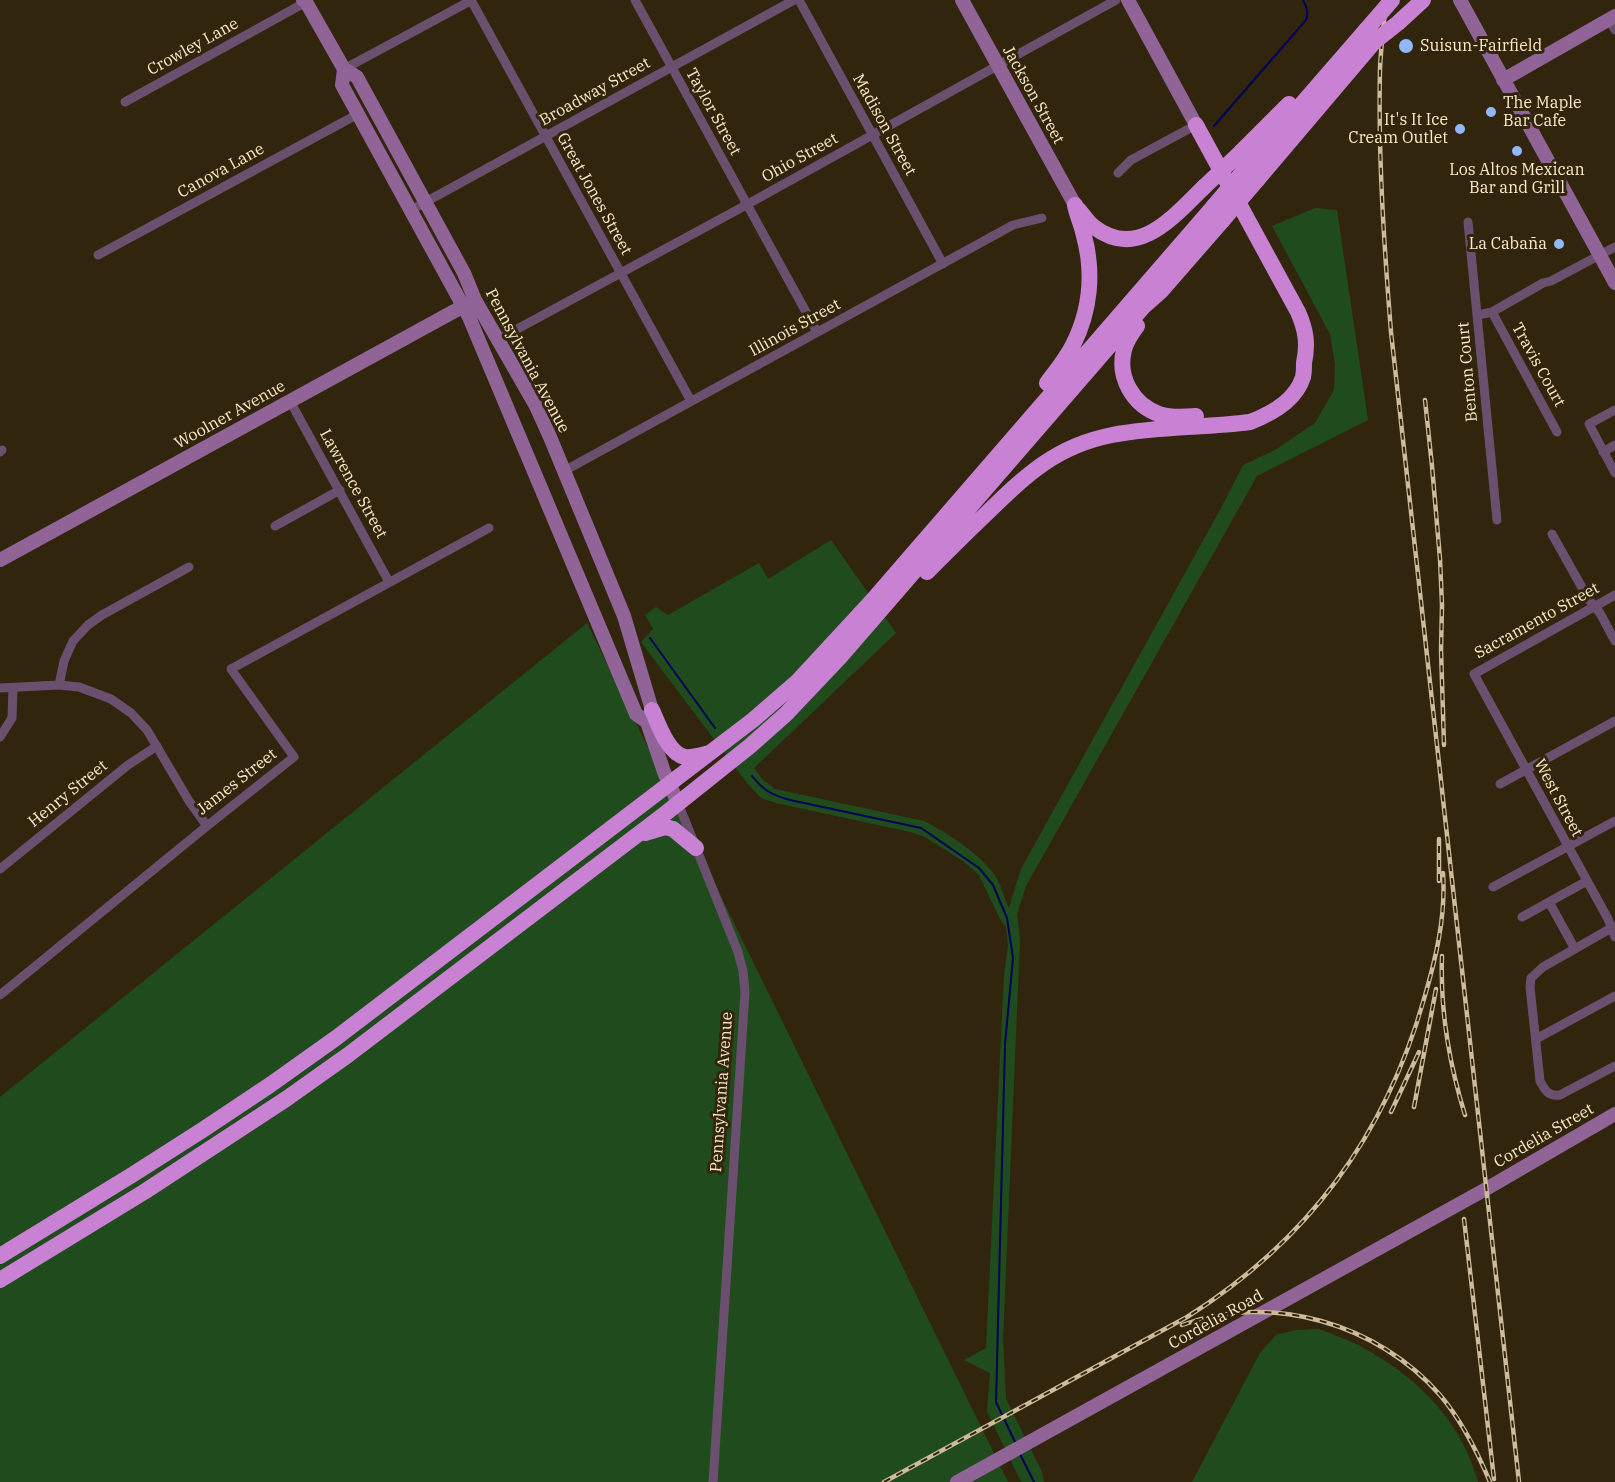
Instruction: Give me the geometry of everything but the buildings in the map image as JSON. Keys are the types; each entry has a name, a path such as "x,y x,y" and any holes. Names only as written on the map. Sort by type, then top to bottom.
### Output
{"highway":[{"path":"1074,205 1095,228 1106,235 1133,239 1147,236 1159,229 1204,188 1248,166 1339,84 1392,0"},
{"path":"1304,367 1283,395 1262,409 1233,415 1177,417 1160,414 1145,406 1134,396 1126,382 1123,368 1124,351 1130,335 1218,213 1248,166 1334,64 1370,36 1409,0"},
{"path":"1370,36 1398,23 1423,0"},
{"path":"880,611 907,591 1018,483 1052,457 1084,442 1114,434 1250,422 1265,417 1287,401 1298,387 1303,376 1306,352 1304,326 1196,125"},
{"path":"942,519 959,489 1039,393 1072,346 1085,312 1089,277 1088,256 1074,205"},
{"path":"0,1256 132,1175 270,1085 336,1038 670,785 777,700 798,681 872,601 942,519 1218,213"},
{"path":"0,1280 144,1192 286,1099 348,1055 750,746 810,690 1143,307 1161,291"},
{"path":"650,716 670,748 678,755 686,758 713,752"},
{"path":"633,837 665,827 680,833 696,848"}],"main road":[{"name":"Jackson Street","path":"962,0 1074,205"},
{"path":"1128,0 1196,125"},
{"path":"1460,0 1615,283"},
{"name":"Pennsylvania Avenue","path":"305,1 344,69 357,77 464,273 469,317 636,714 650,716"},
{"path":"1503,80 1613,22"},
{"name":"Pennsylvania Avenue","path":"344,69 342,85 411,210 469,303 497,340 536,406 624,616 650,716 670,785 678,803"},
{"name":"Woolner Avenue","path":"0,560 469,303"},
{"name":"Cordelia Street","path":"1491,1186 1615,1114"},
{"name":"Cordelia Road","path":"957,1482 1491,1186"}],"street":[{"path":"344,69 472,0"},
{"name":"Great Jones Street","path":"472,0 691,401"},
{"name":"Taylor Street","path":"635,0 818,332"},
{"name":"Broadway Street","path":"411,210 794,0"},
{"name":"Madison Street","path":"799,0 943,264"},
{"name":"Ohio Street","path":"497,340 747,205 1116,0"},
{"name":"Crowley Lane","path":"125,102 305,1"},
{"name":"Canova Lane","path":"98,255 358,114"},
{"path":"1118,173 1131,160 1196,125"},
{"name":"Illinois Street","path":"564,471 1014,225 1042,218"},
{"name":"Benton Court","path":"1468,222 1497,520"},
{"path":"1478,315 1492,312 1543,283 1615,247"},
{"name":"Travis Court","path":"1492,312 1557,432"},
{"name":"Lawrence Street","path":"290,401 389,582"},
{"path":"1615,410 1589,424 1615,473"},
{"path":"1603,452 1615,445"},
{"path":"276,526 340,490"},
{"name":"James Street","path":"0,995 294,756 231,669 489,528"},
{"path":"1552,534 1615,641"},
{"path":"59,685 64,661 72,641 87,625 189,567"},
{"name":"Sacramento Street","path":"1474,674 1615,595"},
{"name":"West Street","path":"1474,674 1614,931"},
{"path":"0,688 59,685 79,687 111,699 131,713 147,730 189,801 207,826"},
{"path":"0,737 12,718 13,688"},
{"path":"1500,784 1615,721"},
{"name":"Henry Street","path":"0,868 128,765 157,746"},
{"name":"Pennsylvania Avenue","path":"678,803 738,951 745,992 713,1482"},
{"path":"1493,887 1615,821"},
{"path":"1522,917 1587,881"},
{"path":"1549,902 1575,949"},
{"path":"1614,931 1543,967 1531,978 1530,987 1540,1081 1549,1094 1560,1095 1615,1066"},
{"path":"1536,1039 1615,996"}],"green space":[{"path":"1315,208 1337,210 1368,420 1257,476 1026,886 1017,914 1020,940 1003,1339 1006,1399 1042,1472 1044,1482 1021,1482 987,1411 990,1373 964,1360 986,1348 1004,975 1008,946 1006,927 979,875 963,861 923,836 761,798 747,783 641,642 653,629 645,615 656,607 668,615 759,563 768,579 831,540 896,633 754,768 762,779 775,789 924,821 933,825 981,859 999,882 1009,908 1021,869 1243,465 1275,450 1315,423 1334,390 1335,364 1330,334 1272,226"},
{"path":"587,623 1008,1482 0,1482 0,1097"},
{"path":"1319,1329 1379,1357 1416,1384 1433,1401 1460,1438 1478,1482 1192,1482 1260,1353 1276,1335 1296,1330"}],"waterway":[{"path":"1214,126 1306,20 1307,10 1303,0"},
{"path":"650,638 715,728"},
{"path":"752,776 765,789 790,800 921,828 979,868 993,885 1007,918 1013,958 1005,1044 996,1402 1016,1444"},
{"path":"1019,1452 1034,1482"}],"railway":[{"path":"1386,0 1380,69 1380,135 1391,332 1519,1482"},
{"path":"1425,400 1440,559 1444,745"},
{"path":"1439,839 1439,881"},
{"path":"884,1482 1187,1317 1270,1255 1305,1219 1336,1181 1364,1140 1388,1096 1408,1049 1436,952 1443,905 1443,873"},
{"path":"1442,956 1442,996 1447,1036 1454,1076 1465,1115"},
{"path":"1414,1107 1436,989"},
{"path":"1391,1112 1419,1052"},
{"path":"1464,1219 1494,1479"},
{"path":"1182,1325 1216,1316 1251,1312 1286,1314 1321,1321 1355,1333 1386,1349 1415,1370 1440,1395 1468,1437 1490,1482"}],"place":[{"name":"Suisun-Fairfield","path":"1406,46"},
{"name":"The Maple Bar Cafe","path":"1491,112"},
{"name":"It's It Ice Cream Outlet","path":"1460,129"},
{"name":"Los Altos Mexican Bar and Grill","path":"1517,151"},
{"name":"La Cabaña","path":"1559,244"}]}
